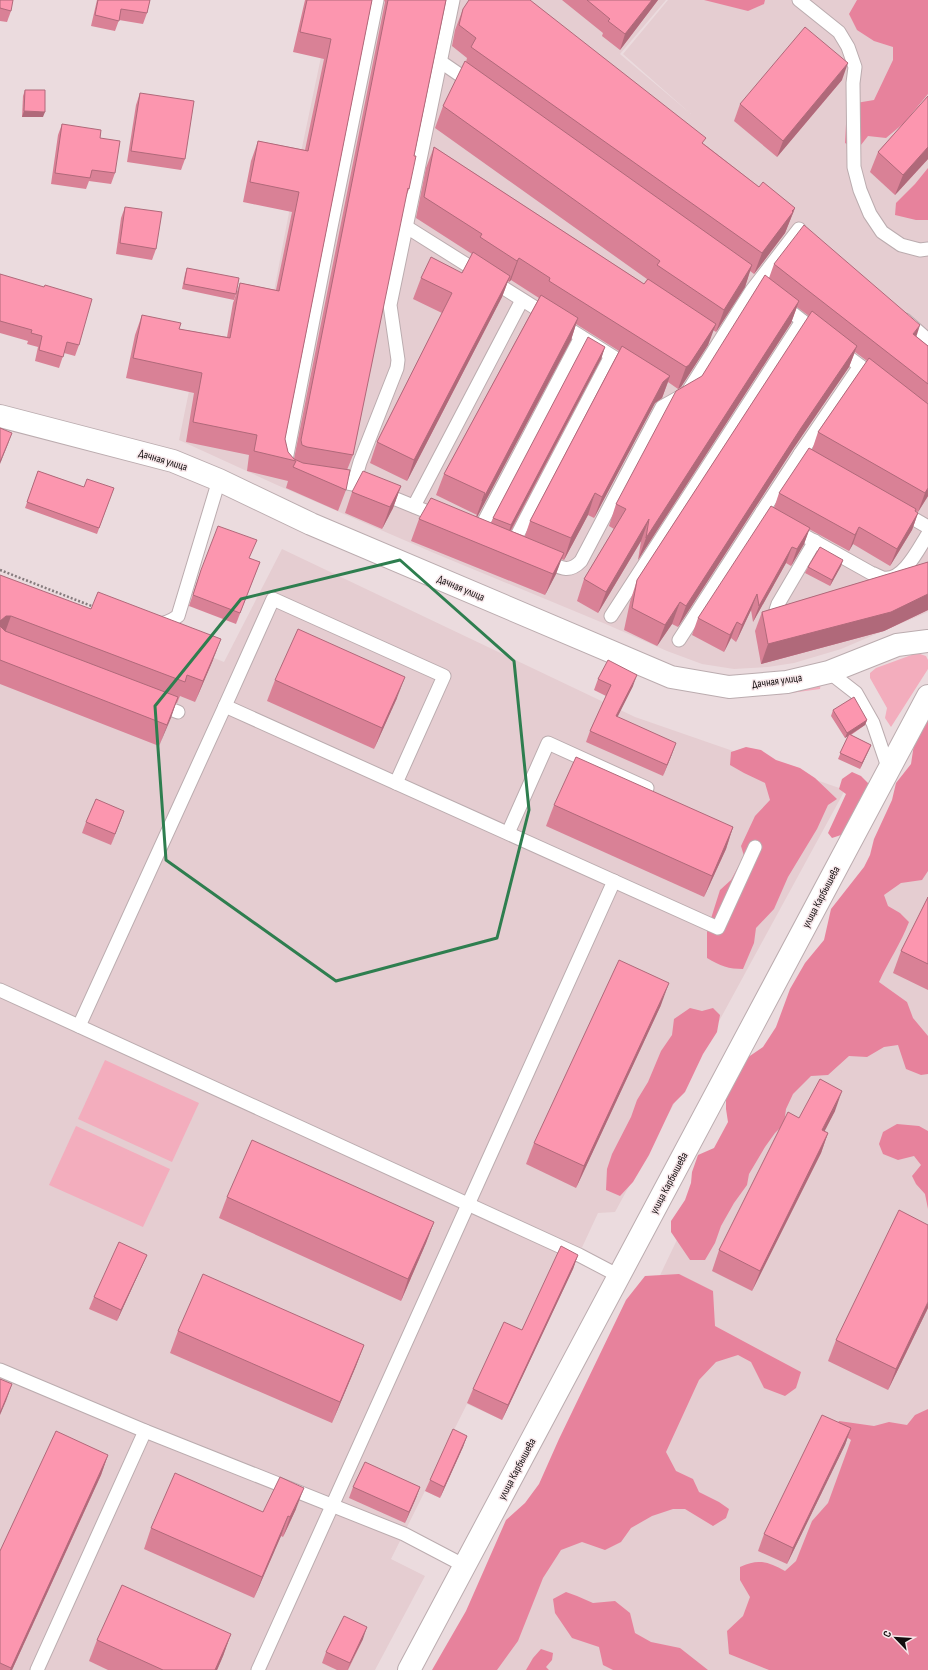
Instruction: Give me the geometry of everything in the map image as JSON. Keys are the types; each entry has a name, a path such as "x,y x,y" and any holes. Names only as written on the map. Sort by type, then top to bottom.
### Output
{"street":[{"name":"Дачная улица","path":"0,416 173,461 219,480 311,524 671,677 729,687 787,682 829,672 897,646 928,642"},
{"name":"улица Карбышева","path":"409,1670 928,696"}],"lane":[{"path":"297,475 290,472 287,468 286,460 377,0"},
{"path":"354,483 360,462 398,360 390,305 453,0"},
{"path":"799,0 839,32 848,47 855,67 854,167 860,190 870,214 882,232 901,245 920,250 928,249"},
{"path":"441,62 486,94"},
{"path":"423,146 436,155"},
{"path":"789,220 811,239"},
{"path":"406,226 645,377"},
{"path":"464,527 562,568 568,569 575,567 581,561 662,407 687,393 756,285 800,229"},
{"path":"743,276 885,385"},
{"path":"414,506 522,300"},
{"path":"895,311 928,340"},
{"path":"611,616 802,321"},
{"path":"706,334 719,343"},
{"path":"478,533 581,337"},
{"path":"521,551 611,356"},
{"path":"680,640 800,454 860,366"},
{"path":"665,390 678,398"},
{"path":"800,454 827,469"},
{"path":"315,478 354,483 364,486 449,521"},
{"path":"141,621 160,624 171,621 178,616 219,480"},
{"path":"894,508 928,527"},
{"path":"762,512 871,573 884,578 896,576"},
{"path":"867,586 896,576 905,568 928,534"},
{"path":"803,609 784,615 779,614 776,610 782,596 815,541"},
{"path":"79,1026 273,599 444,676 396,783"},
{"path":"829,672 856,694 873,723 889,770"},
{"path":"148,701 178,712"},
{"path":"225,706 718,928 755,847"},
{"path":"508,833 548,743 647,788"},
{"path":"258,1670 614,881"},
{"path":"0,990 579,1255 620,1276"},
{"path":"0,1370 145,1431 404,1534 465,1566"},
{"path":"37,1670 145,1431"}],"path":[{"path":"0,570 96,607"}],"highlighted area":[{"path":"400,560 514,661 529,810 497,938 336,981 166,860 155,706 241,599"}],"shaded area":[{"path":"333,0 666,0 620,54 691,114 623,54 668,0 928,0 928,612 841,649 794,663 768,667 734,669 702,664 667,651 434,553 277,485 179,440 197,352 262,354 296,176"},
{"path":"704,0 765,0 764,4 748,11"},
{"path":"857,0 928,0 928,94 904,123 886,138 868,136 857,150 845,143 846,124 856,103 874,100 893,60 893,47 874,41 857,30 849,14"},
{"path":"928,168 928,220 916,220 895,215 896,203 915,184"},
{"path":"282,549 635,717 845,790 615,1212 598,1213 502,1420 467,1404 449,1440 440,1498 425,1491 391,1559 425,1576 375,1670 0,1670 0,596 80,627 89,608 224,662"},
{"path":"917,653 926,656 928,660 928,669 891,727 885,718 887,708 870,678 870,673 876,668"},
{"path":"821,682 820,689 776,695"},
{"path":"928,715 928,871 922,880 901,883 884,895 888,906 900,913 909,922 879,982 907,1002 913,1018 928,1036 928,1074 921,1075 906,1069 898,1045 884,1047 867,1057 849,1056 828,1075 811,1076 793,1094 786,1109 784,1124 775,1133 765,1147 749,1174 747,1185 734,1203 721,1226 715,1243 705,1260 690,1260 671,1232 671,1221 685,1200 698,1155 714,1148 728,1122 726,1098 741,1062 763,1047 776,1027 790,989 805,963 824,940 831,909 864,867 870,855 874,839 892,800 896,783 911,764 914,744"},
{"path":"746,747 761,750 776,760 800,768 815,778 837,799 828,805 817,829 788,877 774,909 756,928 754,943 743,969 725,966 707,958 707,931 720,890 731,880 744,856 741,846 755,816 770,800 765,783 730,765 731,752"},
{"path":"928,754 928,1670 465,1670 641,1315 797,989"},
{"path":"852,772 861,776 870,785 849,828 841,835 832,838 828,833 846,794 839,789 842,779"},
{"path":"690,1008 702,1011 713,1008 720,1015 717,1032 703,1054 685,1092 673,1104 649,1155 633,1182 620,1196 606,1190 607,1169 612,1154 631,1117 637,1100 648,1082 661,1051 672,1035 674,1019"},
{"path":"105,1060 199,1103 172,1162 78,1119"},
{"path":"897,1124 919,1126 928,1131 928,1209 925,1194 916,1184 912,1176 921,1165 914,1156 898,1160 883,1154 879,1144 883,1132"},
{"path":"76,1126 170,1169 143,1227 49,1185"},
{"path":"679,1274 713,1291 715,1326 801,1372 796,1388 785,1396 764,1388 751,1362 738,1355 716,1362 699,1380 666,1452 676,1471 693,1479 699,1492 729,1509 726,1518 713,1526 685,1509 673,1509 652,1516 631,1528 621,1542 605,1550 582,1542 561,1550 543,1578 518,1641 497,1670 432,1670 466,1611 506,1520 525,1503 539,1484 626,1300 645,1276"},
{"path":"928,1409 928,1670 769,1670 729,1654 727,1631 743,1616 750,1597 740,1580 740,1567 747,1564 763,1562 785,1571 796,1561 812,1521 828,1503 851,1440 835,1429 839,1421 874,1426 889,1422 907,1425 915,1415"},
{"path":"566,1592 593,1603 615,1601 630,1613 635,1633 651,1642 680,1648 708,1670 613,1670 603,1665 599,1647 572,1638 555,1613 553,1599"},
{"path":"541,1649 553,1653 552,1660 546,1667 549,1670 526,1670 533,1658"}],"building":[{"path":"0,0 13,0 11,11 0,8"},
{"path":"98,0 150,0 147,13 121,9 119,21 95,15"},
{"path":"307,0 372,0 285,439 288,452 294,459 303,463 350,470 346,490 293,467 296,461 254,451 257,435 193,422 202,373 133,358 142,315 181,323 179,329 230,338 240,283 279,291 299,192 250,182 258,141 308,151 331,39 300,32"},
{"path":"388,0 446,0 414,156 416,156 409,189 408,188 353,455 307,447 302,445 301,440"},
{"path":"469,0 530,0 706,138 702,143 759,187 763,182 795,208 792,211 793,212 762,253 471,47 476,38 459,25 463,9"},
{"path":"587,0 652,0 625,34 608,21 610,19"},
{"path":"805,27 848,63 783,141 740,104"},
{"path":"465,61 752,265 724,310 657,265 660,261 443,106"},
{"path":"25,90 45,90 45,112 24,111"},
{"path":"140,93 194,101 185,159 131,151"},
{"path":"928,96 928,147 903,175 878,152"},
{"path":"62,124 101,130 100,138 120,141 115,173 92,170 90,178 55,173"},
{"path":"434,147 644,284 648,279 716,324 689,365 686,367 549,281 550,278 519,258 517,261 480,237 482,234 424,197"},
{"path":"125,207 162,212 156,249 120,243"},
{"path":"804,225 920,325 913,334 928,346 928,384 774,264"},
{"path":"473,252 510,276 414,460 377,442 452,293 421,278 431,257 462,273"},
{"path":"187,268 239,278 236,294 184,284"},
{"path":"0,274 92,299 79,345 67,342 63,357 39,350 42,336 31,333 32,330 0,321"},
{"path":"765,275 799,301 646,538 649,519 606,592 584,579 626,509 616,504 676,391 702,376"},
{"path":"541,295 578,318 482,501 485,493 444,474"},
{"path":"812,311 857,346 801,428 686,606 680,602 665,625 632,608 637,580"},
{"path":"588,337 605,347 511,525 493,518"},
{"path":"622,346 670,376 663,382 602,497 595,493 571,538 530,521"},
{"path":"869,358 928,404 928,488 925,493 818,432"},
{"path":"0,428 12,433 0,462"},
{"path":"809,448 916,509 915,511 918,513 897,549 859,527 855,535 779,493"},
{"path":"38,471 84,487 87,479 114,488 99,528 27,502"},
{"path":"363,471 401,486 390,507 352,492"},
{"path":"431,498 564,553 553,574 419,519"},
{"path":"771,506 810,528 797,549 792,547 759,606 757,594 742,625 737,622 730,635 698,618"},
{"path":"218,526 257,540 249,558 260,562 240,613 193,595"},
{"path":"820,547 843,560 832,580 808,567"},
{"path":"928,562 928,594 891,612 768,644 762,612"},
{"path":"0,575 91,609 98,592 221,639 203,681 187,675 185,682 11,616 6,616 0,621"},
{"path":"0,626 5,631 178,697 167,725 0,660"},
{"path":"298,629 405,677 382,728 275,680"},
{"path":"608,660 637,675 616,716 676,743 667,765 590,731 611,685 598,679"},
{"path":"854,697 867,720 847,733 833,710"},
{"path":"849,734 871,745 862,763 840,753"},
{"path":"576,757 733,827 712,876 554,805"},
{"path":"96,799 124,811 115,834 86,822"},
{"path":"928,897 928,964 901,951"},
{"path":"619,960 669,983 584,1166 534,1143"},
{"path":"820,1079 842,1091 822,1130 828,1133 760,1271 719,1250 788,1112 799,1118"},
{"path":"252,1140 434,1222 408,1279 227,1197"},
{"path":"899,1210 928,1225 928,1302 896,1369 836,1340"},
{"path":"119,1242 147,1255 121,1310 94,1297"},
{"path":"561,1246 578,1255 508,1405 473,1389 504,1322 522,1330"},
{"path":"203,1274 364,1345 340,1402 178,1331"},
{"path":"0,1379 12,1384 0,1413"},
{"path":"822,1415 851,1428 793,1548 764,1534"},
{"path":"453,1429 467,1436 444,1487 430,1480"},
{"path":"56,1431 108,1455 11,1668 0,1663 0,1551"},
{"path":"365,1462 420,1487 409,1512 353,1487"},
{"path":"175,1473 263,1512 280,1477 304,1488 290,1517 288,1516 262,1577 151,1528"},
{"path":"122,1585 231,1634 215,1670 163,1670 97,1640"},
{"path":"344,1616 367,1627 350,1663 326,1652"}]}
